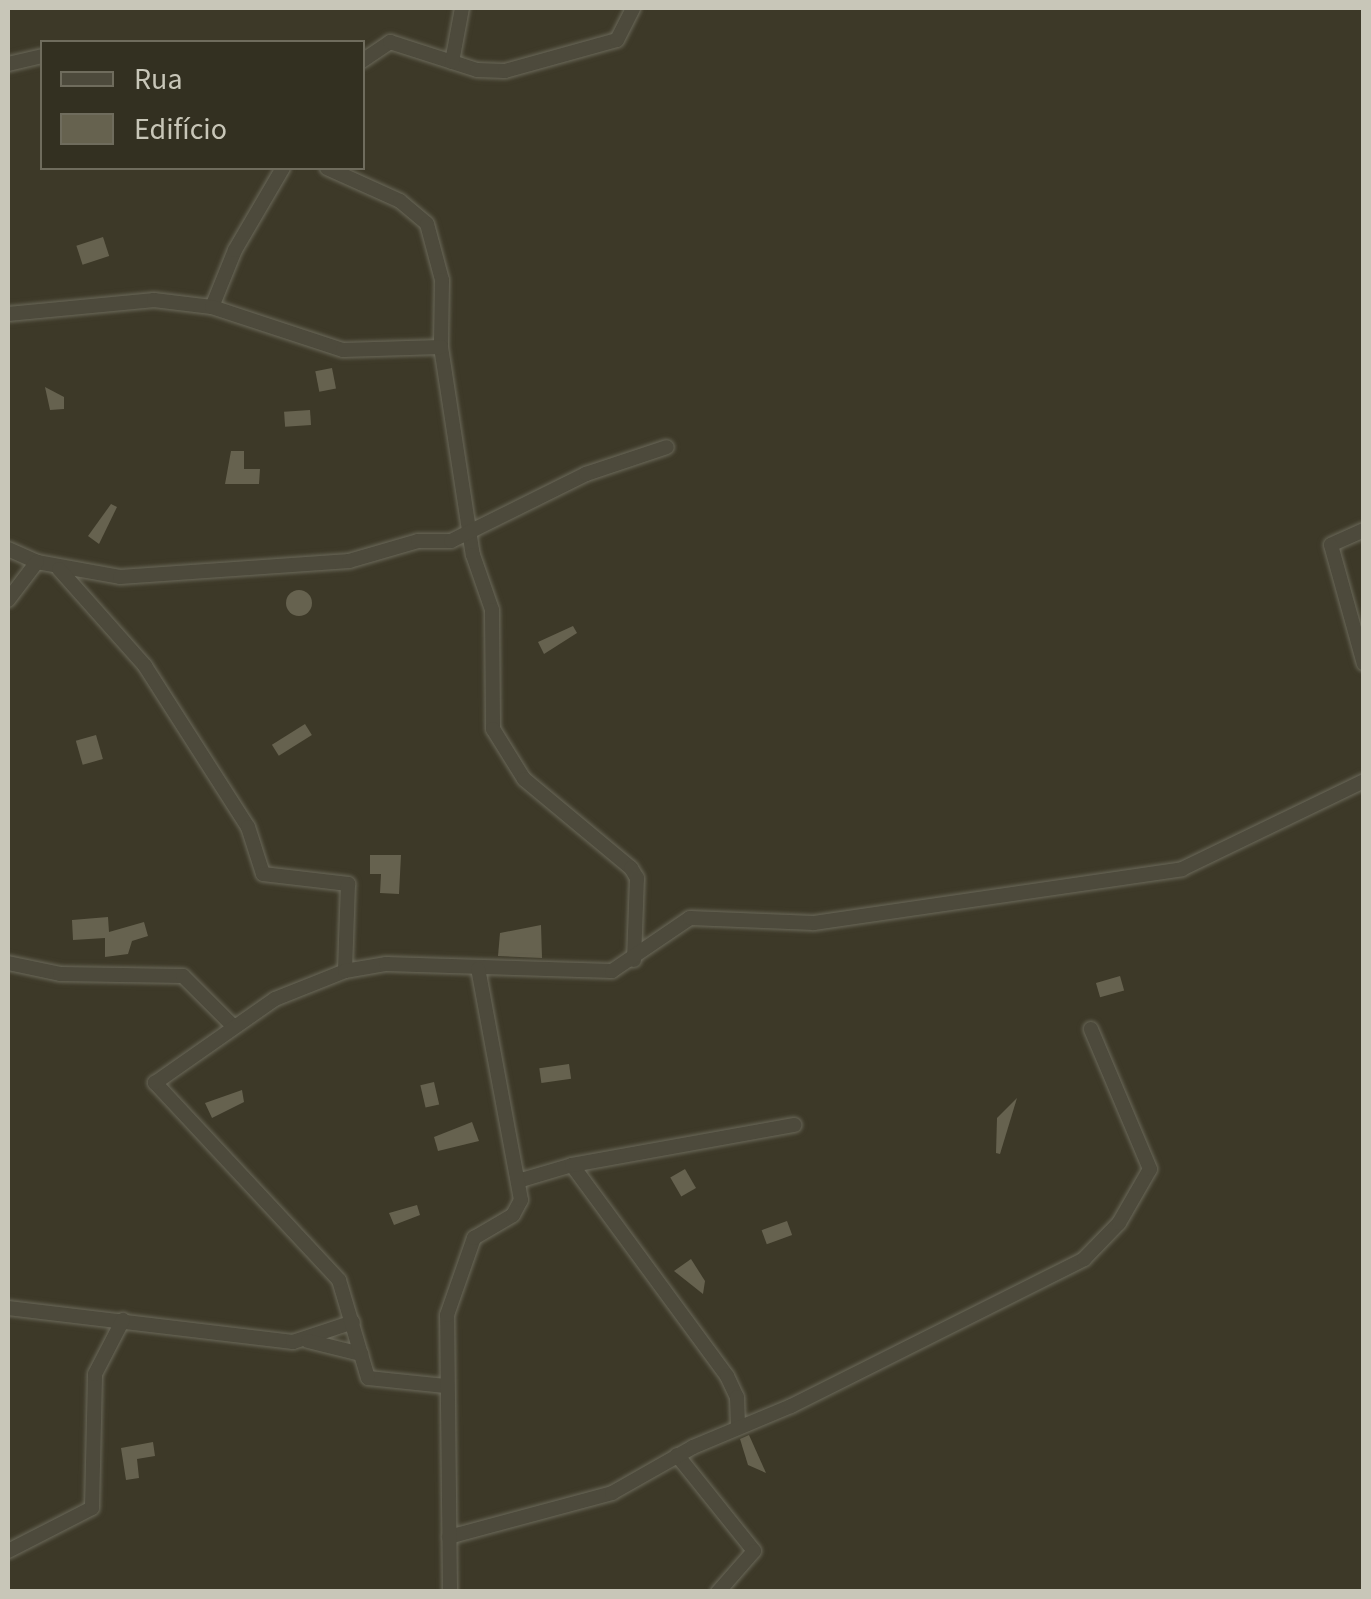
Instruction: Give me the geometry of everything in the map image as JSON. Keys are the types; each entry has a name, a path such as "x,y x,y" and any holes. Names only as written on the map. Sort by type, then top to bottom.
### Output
{"street":[{"path":"452,62 462,8"},
{"path":"365,59 390,42 452,62 505,71 617,40 633,8"},
{"path":"8,64 40,56"},
{"path":"212,307 234,250 282,170"},
{"path":"332,170 400,200 428,224 442,280 440,348 476,570"},
{"path":"8,314 104,302 212,307 342,350 440,348"},
{"path":"8,549 58,568 120,577 323,565 397,552 418,541 451,540 470,527 667,447"},
{"path":"1364,530 1331,545 1364,664"},
{"path":"451,540 466,549 492,610 493,729 524,779 632,868 637,878 634,960"},
{"path":"8,600 37,562"},
{"path":"58,568 144,666 248,826 263,874 348,884 345,971"},
{"path":"446,1386 374,1382 361,1354 340,1280 154,1086 274,999 345,971 386,964 612,971 634,960 690,918 814,923 1182,870 1364,781"},
{"path":"8,963 60,974 183,976 234,1028"},
{"path":"448,1591 447,1315 460,1268 481,1231 519,1210 518,1182 478,969"},
{"path":"448,1537 612,1493 677,1455 1072,1267 1118,1223 1150,1169 1091,1029"},
{"path":"518,1182 572,1165 794,1124"},
{"path":"572,1165 727,1376 738,1397 738,1426"},
{"path":"8,1308 308,1342 361,1354"},
{"path":"8,1551 92,1508 95,1374 124,1320"},
{"path":"308,1342 353,1322"},
{"path":"677,1455 754,1551 718,1592"}],"building":[{"path":"103,237 109,256 83,265 76,246"},
{"path":"332,368 336,389 319,392 315,371"},
{"path":"45,387 64,397 64,409 50,410"},
{"path":"310,410 311,425 285,427 284,412"},
{"path":"231,451 244,451 244,469 260,469 259,484 225,484"},
{"path":"111,504 117,507 99,544 88,536"},
{"path":"299,590 308,594 312,603 308,612 299,616 290,612 286,603 290,594"},
{"path":"573,626 577,633 544,654 538,642"},
{"path":"305,724 312,735 279,756 272,745"},
{"path":"96,735 103,759 83,765 76,741"},
{"path":"370,855 401,855 399,894 380,893 381,874 370,874"},
{"path":"108,917 109,932 144,922 148,936 132,941 128,954 105,957 105,938 73,940 72,920"},
{"path":"541,925 542,958 498,956 500,933"},
{"path":"1120,976 1124,990 1100,997 1096,983"},
{"path":"569,1064 571,1079 541,1083 539,1068"},
{"path":"434,1082 439,1104 426,1108 420,1085"},
{"path":"242,1090 244,1102 212,1118 205,1103"},
{"path":"1017,1098 1000,1154 996,1153 997,1118"},
{"path":"472,1122 479,1141 438,1151 434,1137"},
{"path":"685,1169 696,1188 681,1197 670,1178"},
{"path":"417,1205 420,1215 394,1225 389,1213"},
{"path":"787,1221 792,1235 767,1244 762,1230"},
{"path":"691,1259 705,1281 703,1294 674,1271"},
{"path":"749,1435 766,1473 748,1465 740,1439"},
{"path":"153,1442 155,1456 137,1459 139,1478 126,1480 121,1448"}]}
